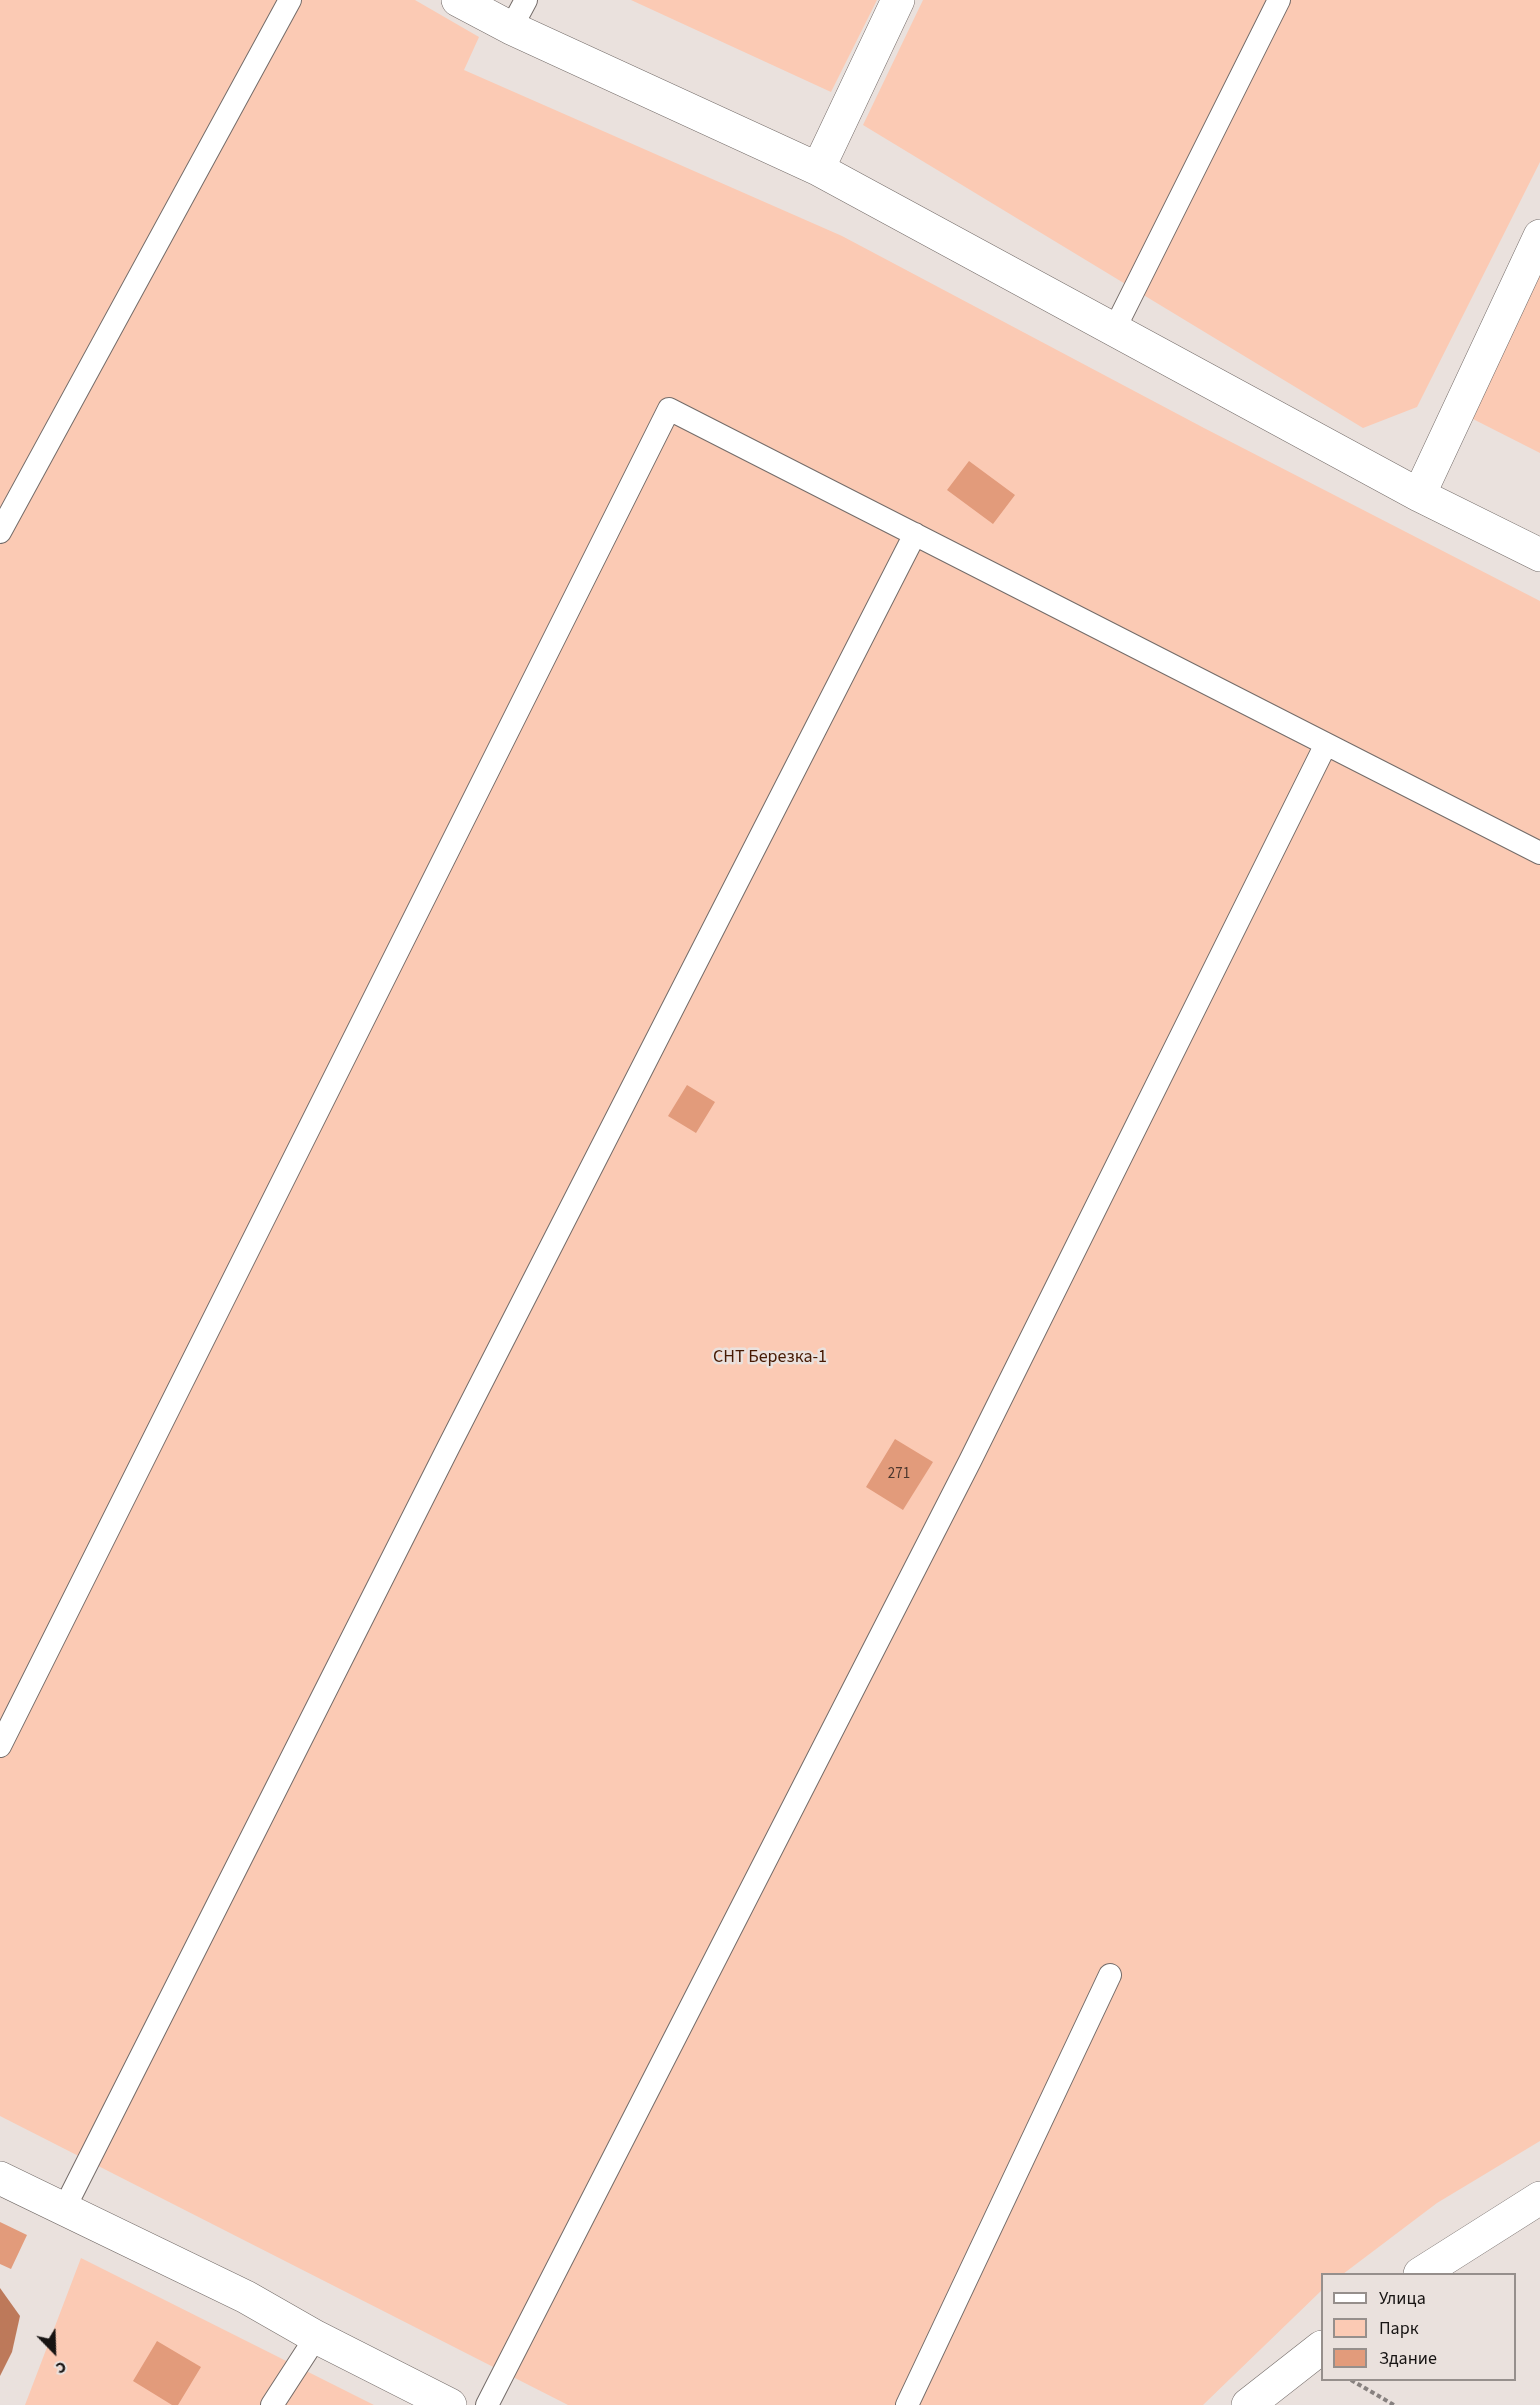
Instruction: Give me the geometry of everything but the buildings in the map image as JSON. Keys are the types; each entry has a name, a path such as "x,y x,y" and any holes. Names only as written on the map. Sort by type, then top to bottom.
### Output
{"street":[{"path":"458,0 519,14 818,170 1419,495 1540,555"},
{"path":"818,170 898,0"},
{"path":"1419,495 1540,236"},
{"path":"0,2178 246,2297 316,2337 450,2405"},
{"path":"1422,2273 1540,2198"},
{"path":"1248,2405 1321,2349"}],"lane":[{"path":"0,532 290,0"},
{"path":"1114,330 1280,0"},
{"path":"0,1746 669,410 1540,853"},
{"path":"64,2209 438,1468 915,534"},
{"path":"487,2405 976,1451 1326,744"},
{"path":"908,2405 1110,1975"},
{"path":"272,2405 316,2337"}],"path":[{"path":"1354,2381 1394,2405"}],"green space":[{"name":"СНТ Березка-1","path":"0,0 415,0 479,37 464,70 842,236 1204,428 1540,601 1540,2141 1437,2203 1344,2273 1321,2273 1321,2291 1203,2405 568,2405 0,2116"},
{"path":"631,0 877,0 831,92"},
{"path":"923,0 1540,0 1540,162 1417,407 1363,428 863,125"},
{"path":"1540,270 1540,453 1471,418"},
{"path":"81,2258 374,2405 25,2405"}],"shaded area":[{"path":"0,2288 20,2316 12,2352 0,2376"}]}
